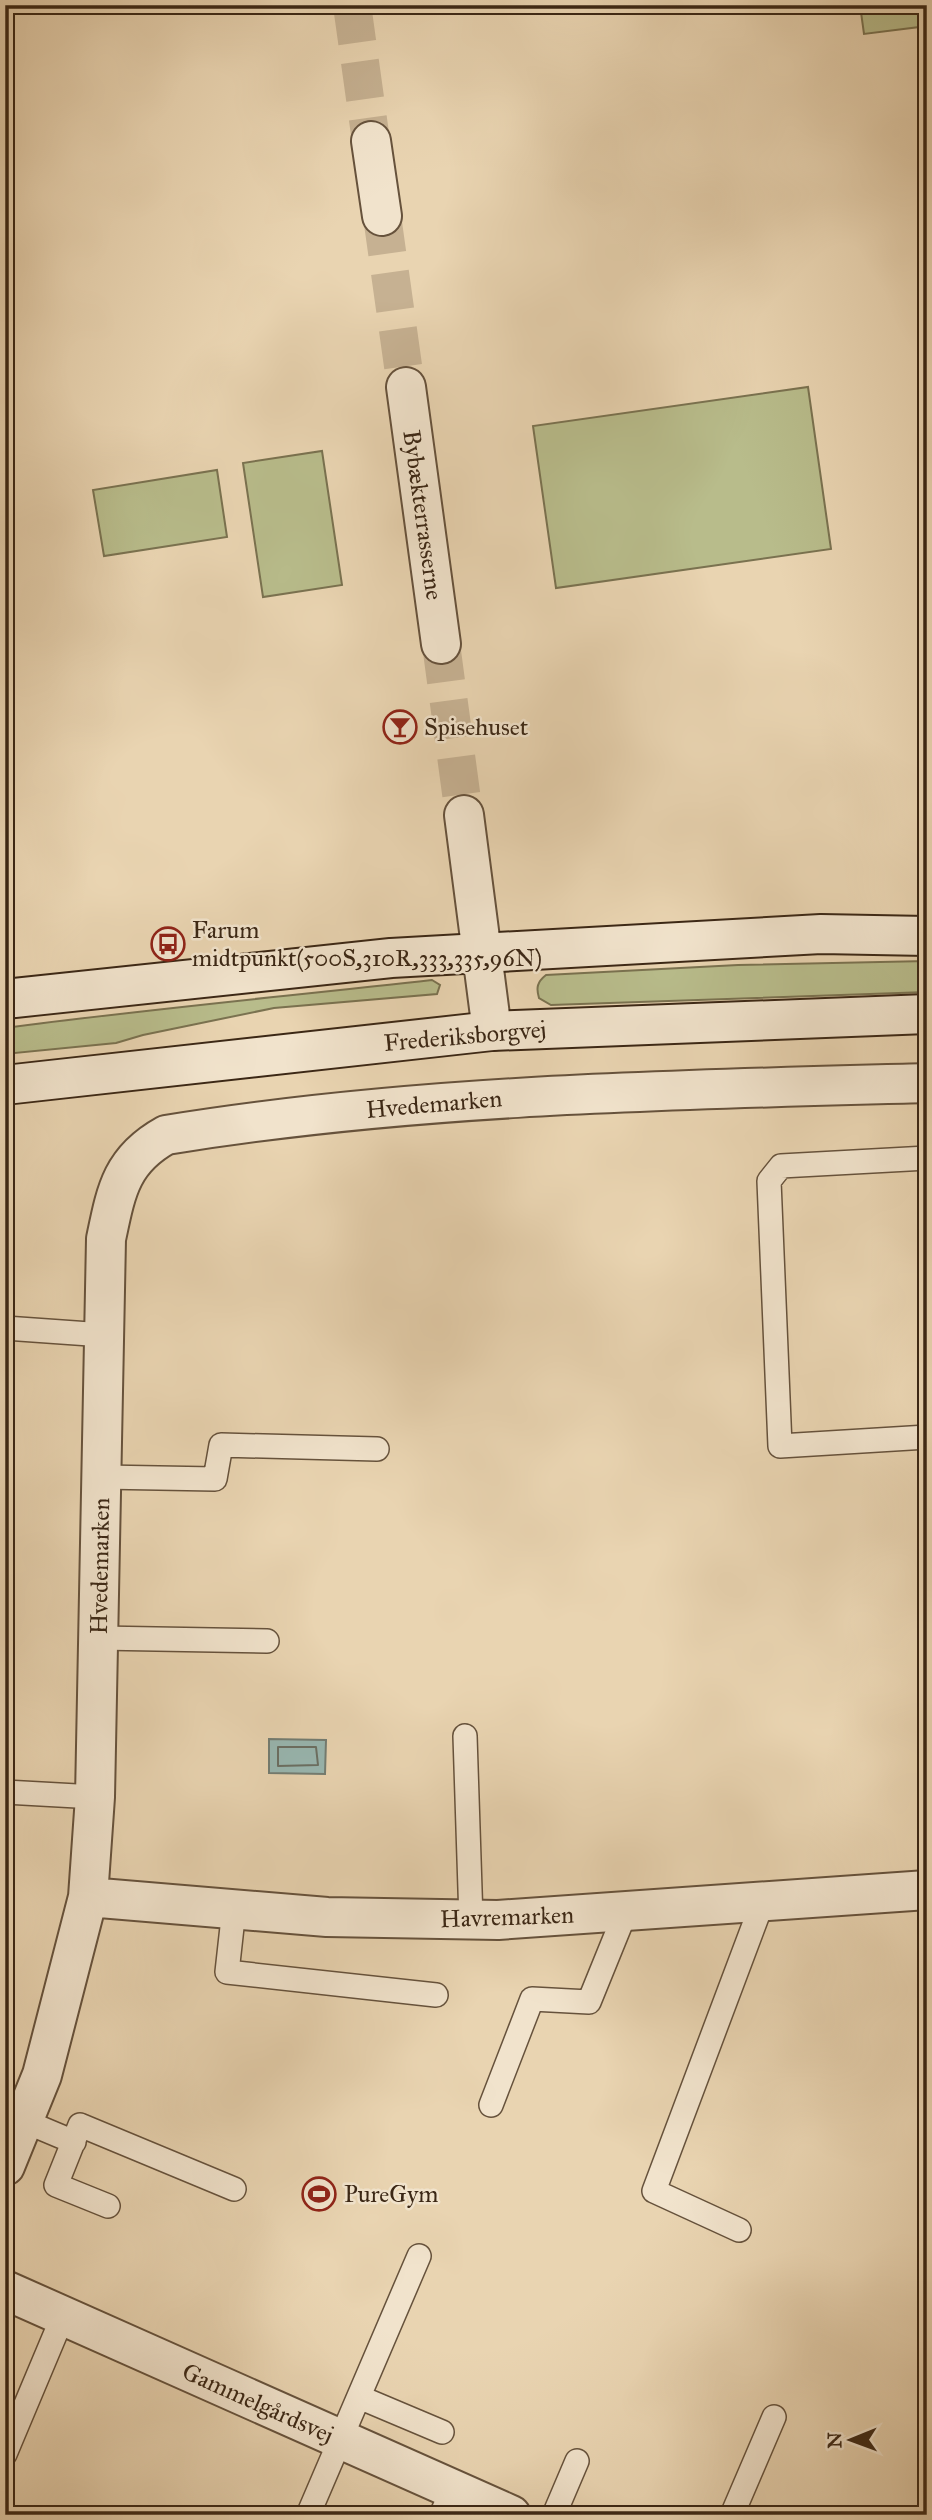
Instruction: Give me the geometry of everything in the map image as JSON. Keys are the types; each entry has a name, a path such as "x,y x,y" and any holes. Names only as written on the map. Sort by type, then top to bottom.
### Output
{"street":[{"path":"371,141 382,216"},
{"name":"Bybækterrasserne","path":"406,387 441,643"},
{"path":"464,815 492,1031"},
{"path":"5,999 391,958 821,934 927,936"},
{"name":"Frederiksborgvej","path":"5,1085 492,1031 927,1014"},
{"name":"Hvedemarken","path":"5,2166 46,2062 88,1897 95,1797 106,1239 117,1188 127,1168 147,1145 166,1135 374,1109 594,1092 927,1083"},
{"name":"Havremarken","path":"88,1897 327,1917 471,1920 626,1912 927,1890"},
{"name":"Gammelgårdsvej","path":"5,2290 341,2440 447,2502 512,2515"}],"lane":[{"path":"927,1158 781,1166 769,1181 780,1446 927,1437"},
{"path":"5,1328 104,1335"},
{"path":"102,1477 215,1479 221,1445 377,1449"},
{"path":"99,1638 267,1641"},
{"path":"465,1736 471,1920"},
{"path":"5,1792 95,1797"},
{"path":"739,2231 654,2191 763,1902"},
{"path":"234,1909 227,1972 436,1995"},
{"path":"491,2105 532,1999 589,2002 626,1912"},
{"path":"24,2122 74,2142"},
{"path":"108,2206 56,2185 80,2125 234,2189"},
{"path":"308,2515 419,2256"},
{"path":"5,2454 63,2316"},
{"path":"359,2397 442,2432"},
{"path":"732,2515 774,2417"},
{"path":"554,2515 577,2461"}],"green space":[{"path":"860,5 927,5 927,26 864,34"},
{"path":"808,387 831,549 556,588 533,426"},
{"path":"322,451 342,585 263,597 243,463"},
{"path":"217,470 227,537 104,556 93,490"},
{"path":"927,961 927,992 551,1005 539,998 538,991 539,983 546,975 738,965"},
{"path":"432,980 440,985 437,994 274,1008 116,1043 5,1054 5,1028"}],"water":[{"path":"269,1739 326,1740 325,1774 269,1773"}],"tunnel":[{"path":"352,5 371,141"},
{"path":"382,216 406,387"},
{"path":"441,644 464,815"}],"place":[{"name":"Spisehuset","path":"400,727"},
{"name":"Farum midtpunkt(500S,310R,333,335,96N)","path":"168,944"},
{"name":"PureGym","path":"319,2194"}]}
